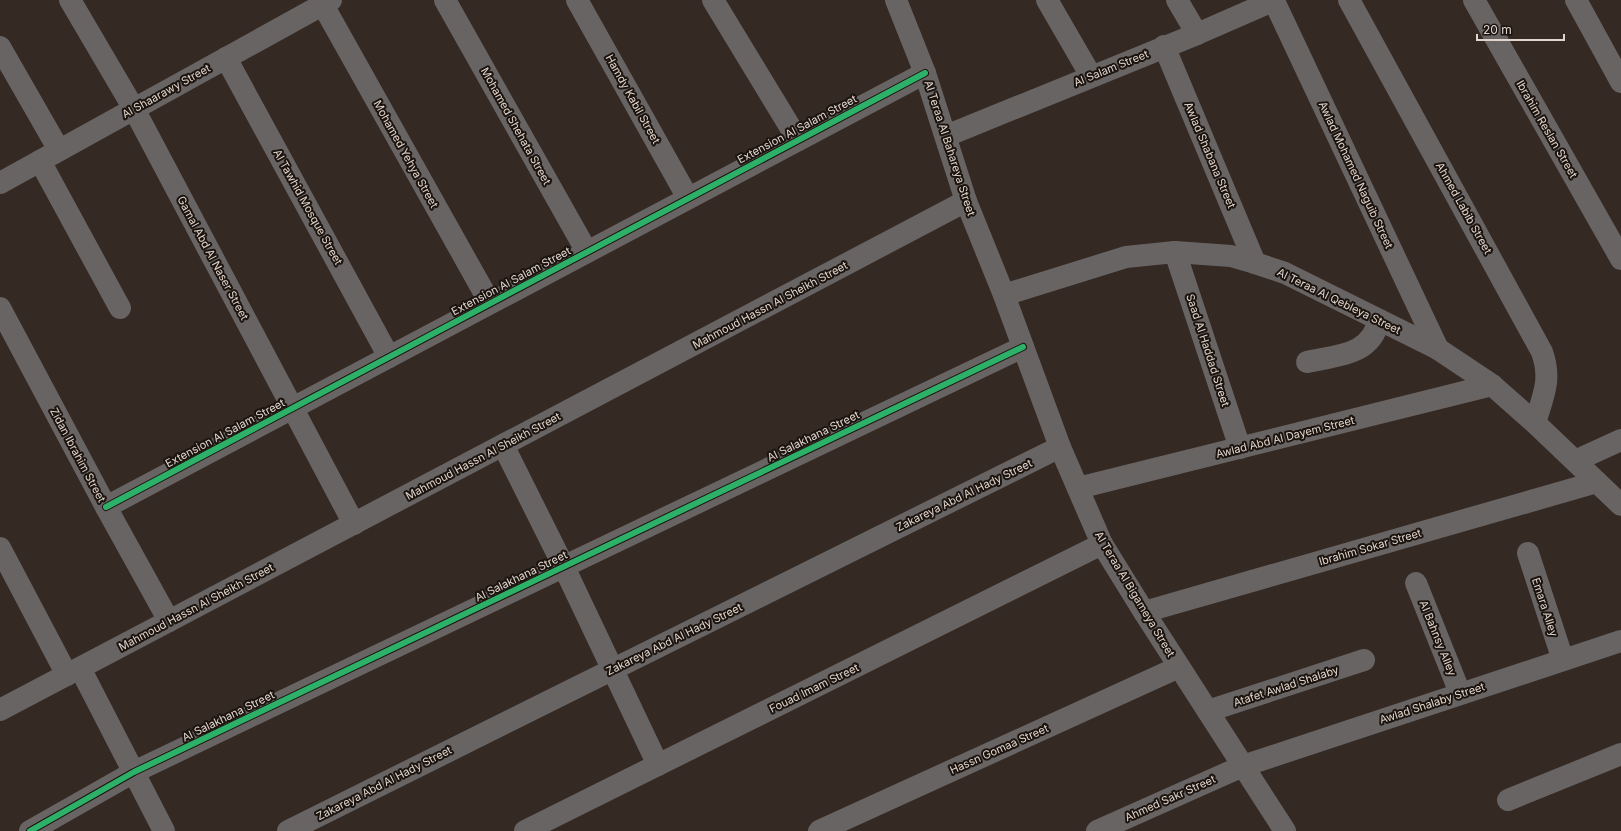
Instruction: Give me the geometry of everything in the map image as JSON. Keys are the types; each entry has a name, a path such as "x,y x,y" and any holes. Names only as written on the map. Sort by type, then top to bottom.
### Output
{"street":[{"name":"Gamal Abd Al Naser Street","path":"70,0 134,109 354,524"},
{"name":"Mohamed Shehata Street","path":"445,0 587,252"},
{"name":"Hamdy Kabil Street","path":"577,0 688,198"},
{"path":"713,0 798,140"},
{"name":"Al Teraa Al Bahareya Street","path":"896,0 925,72 966,202 1004,295"},
{"path":"1047,0 1091,76"},
{"path":"1178,0 1197,34"},
{"name":"Al Salam Street","path":"946,136 1164,46 1197,34 1275,0"},
{"name":"Awlad Mohamed Naguib Street","path":"1275,0 1438,349"},
{"name":"Ahmed Labib Street","path":"1349,0 1542,352 1547,366 1547,383 1535,423"},
{"name":"Ibrahim Reslan Street","path":"1474,0 1621,259"},
{"path":"1576,0 1621,82"},
{"name":"Al Shaarawy Street","path":"0,183 327,2"},
{"name":"Mohamed Yehya Street","path":"327,2 490,303"},
{"name":"Awlad Shabana Street","path":"1164,46 1255,263"},
{"path":"0,47 59,150"},
{"name":"Al Tawhid Mosque Street","path":"226,58 389,357"},
{"name":"Extension Al Salam Street","path":"106,507 925,72"},
{"path":"40,161 120,308"},
{"name":"Mahmoud Hassn Al Sheikh Street","path":"0,710 966,202"},
{"name":"Al Teraa Al Qebleya Street","path":"1004,295 1126,257 1175,252 1231,256 1285,273 1438,349 1492,385 1535,423 1621,505"},
{"name":"Saad Al Haddad Street","path":"1175,252 1240,448"},
{"name":"Al Teraa Al Bigameya Street","path":"1004,295 1060,447 1102,544 1179,667 1285,831"},
{"name":"Zidan Ibrahim Street","path":"0,308 106,507 169,621"},
{"path":"1307,362 1357,350 1366,345 1377,329 1379,320"},
{"name":"Al Salakhana Street","path":"30,831 134,772 1023,347"},
{"name":"Awlad Abd Al Dayem Street","path":"1078,488 1492,385"},
{"path":"1575,461 1621,440"},
{"path":"503,445 564,567 658,765"},
{"name":"Zakareya Abd Al Hady Street","path":"288,831 1060,447"},
{"name":"Ibrahim Sokar Street","path":"1144,612 1597,482"},
{"name":"Fouad Imam Street","path":"535,829 658,765 1102,544"},
{"path":"0,548 134,772 164,831"},
{"name":"Emara Alley","path":"1528,553 1563,660"},
{"name":"Al Bahnsy Alley","path":"1416,583 1460,693"},
{"name":"Awlad Shalaby Street","path":"1243,766 1621,641"},
{"name":"Atafet Awlad Shalaby","path":"1208,711 1364,660"},
{"name":"Hassn Gomaa Street","path":"819,831 1179,667"},
{"path":"1508,800 1621,754"},
{"name":"Ahmed Sakr Street","path":"1097,831 1243,766"}],"cycle path":[{"path":"106,507 925,73"},
{"path":"30,831 134,772 1023,347"}]}
